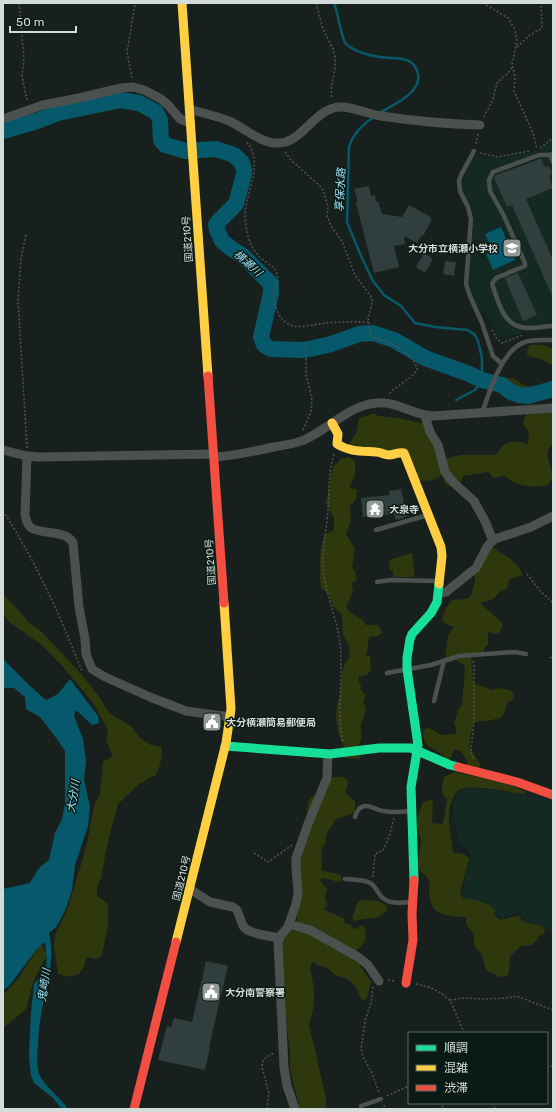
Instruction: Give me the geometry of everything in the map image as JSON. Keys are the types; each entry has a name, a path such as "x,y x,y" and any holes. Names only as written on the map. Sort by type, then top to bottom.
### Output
{"main road":[{"name":"国道210号","path":"134,1109 225,746 230,716 230,692 182,3"},
{"path":"332,423 338,434 337,444 347,450 377,452 389,455 404,452 429,514 442,552 442,567 437,602 431,613 412,634 407,658 407,669 418,741 418,750 412,774 414,874 413,940 406,983"},
{"path":"225,746 328,754 385,748 411,748 443,763 517,782 553,795"}],"street":[{"path":"3,119 43,105 121,88 138,88 161,99 180,119 190,123"},
{"path":"189,109 225,120 266,142 280,143 297,135 332,108 343,107 382,116 459,125 480,125"},
{"path":"3,450 27,456 39,457 239,454 307,439 352,411 366,405 386,402 425,416 553,408"},
{"path":"425,416 426,424 438,445 446,472 451,480 474,501 486,523 493,541"},
{"path":"27,456 26,515 28,524 32,528 61,534 73,543 86,654 92,669 157,700 186,711 230,716"},
{"path":"439,594 444,593 476,568 487,548 493,541 553,516"},
{"path":"295,1109 284,1075 278,951 280,938 289,924 298,899 296,858 327,778 328,754"},
{"path":"190,889 210,902 233,907 237,910 243,926 247,930 258,934 280,938"},
{"path":"289,924 310,930 358,957 368,965 379,981"}],"lane":[{"path":"474,151 461,175 459,182 460,191 468,207 471,219 466,284 493,356 502,364"},
{"path":"553,162 551,154 539,155 493,172 488,180 490,191 503,214 525,263 525,266 496,278 492,284 504,315 508,320 521,327 553,326"},
{"path":"482,413 502,364 510,352 521,344 529,341 553,340"},
{"path":"376,530 429,514"},
{"path":"377,582 390,580 439,581"},
{"path":"387,673 431,665 455,657 515,652 526,654"},
{"path":"434,701 444,661"},
{"path":"355,817 360,808 365,806 371,806 383,811 412,811"},
{"path":"345,879 371,883 381,897 386,901 396,903 413,902"},
{"path":"361,1106 381,1099"}],"path":[{"path":"18,3 24,59 22,76 29,109"},
{"path":"135,3 127,51 132,78 138,88"},
{"path":"316,3 323,29 333,49 335,57 335,69 331,88 332,108"},
{"path":"483,3 511,21 516,37 517,47 512,67 498,83 493,100 480,125 474,151 498,157 537,149 553,138"},
{"path":"517,47 530,35 542,28 541,6"},
{"path":"512,67 515,74 515,95 524,111 533,133 537,149"},
{"path":"243,138 249,144 251,149 254,166 253,178 246,198 245,209 248,235 258,256 275,269 277,273 278,278 273,297 280,316 288,324 295,326 326,323 368,322"},
{"path":"280,143 291,160 320,186 324,192 328,207 327,216 332,228 342,241 355,275 372,298 372,304 368,316 372,337 386,341 399,348 413,359 417,365 417,369 414,374 390,392 387,396 386,402"},
{"path":"26,235 21,259 18,300 27,456"},
{"path":"491,328 502,343 524,334"},
{"path":"297,442 310,415 312,407 311,391 306,374 306,347"},
{"path":"337,444 328,481 327,520 323,565 324,580 335,617 340,644 341,673 339,717 340,732 345,753"},
{"path":"3,511 23,543 60,617 82,671"},
{"path":"527,574 540,591 553,603"},
{"path":"467,656 474,665 474,719 471,752 473,759 478,766 478,772"},
{"path":"373,877 375,855 378,852 383,851 384,846 388,841 395,812"},
{"path":"254,853 268,862 288,847 302,840"},
{"path":"385,1109 372,1073 361,1049 365,1021 371,1003 373,987 379,981 384,980 428,986 449,1000 464,1032"},
{"path":"449,1000 464,998 509,998 515,996 553,1010"},
{"path":"267,1109 270,1093 262,1063 264,1058 283,1052"},
{"path":"381,1099 408,1086"},
{"path":"459,1109 466,1109"}],"shaded area":[{"name":"大分市立横瀬小学校","path":"553,140 553,330 525,332 505,338 499,337 485,314 477,306 470,290 470,261 474,218 472,209 461,184 471,160 476,156 502,159 539,150"},
{"path":"470,788 533,794 553,801 553,930 530,926 520,913 501,918 495,913 459,903 464,887 470,854 469,851 459,844 453,813 454,802 457,794 461,790"}],"green space":[{"path":"530,345 542,345 553,348 553,366 541,359 531,357 527,354 527,349"},
{"path":"507,378 515,379 524,385 531,387 542,388 553,386 553,398 527,394 514,390 504,384 504,380"},
{"path":"553,411 554,440 548,453 552,475 551,481 548,484 536,487 523,485 513,482 505,476 494,478 488,472 463,476 461,482 456,486 448,486 443,477 446,459 460,455 496,455 505,444 509,442 528,444 529,431 525,427 524,423 524,419 527,414"},
{"path":"375,413 378,416 422,423 434,443 442,473 438,478 419,481 407,453 347,448 357,431 359,418"},
{"path":"348,457 355,461 354,478 349,487 357,490 356,499 350,506 351,521 346,534 355,549 352,568 355,571 357,580 351,583 353,591 346,607 366,625 378,625 382,633 378,636 369,637 367,652 365,654 370,657 371,670 367,675 359,676 361,686 360,689 366,696 363,702 366,712 361,725 362,738 357,747 362,753 359,759 344,758 340,751 344,745 338,732 336,709 340,696 344,666 350,657 349,646 343,635 342,614 333,606 329,595 321,588 320,573 320,555 324,535 334,530 334,518 326,503 331,475 334,466 341,459"},
{"path":"492,544 496,550 514,562 523,575 510,579 507,589 501,591 493,599 480,603 501,622 503,626 499,633 494,634 488,631 488,644 484,648 484,654 471,658 473,683 492,690 498,688 509,690 514,693 514,697 507,703 502,717 474,722 470,737 470,745 472,752 481,766 479,768 467,766 467,760 459,750 454,750 448,764 441,754 425,743 423,730 428,728 440,734 456,734 454,723 458,710 462,705 465,669 464,665 456,660 450,662 445,660 448,635 454,627 446,624 442,619 452,600 467,599 471,596 475,581 475,569"},
{"path":"412,553 415,577 393,577 393,570 390,570 389,560"},
{"path":"3,594 28,622 41,631 82,675 100,698 109,713 131,726 140,738 151,745 161,747 162,750 161,762 155,776 139,784 118,804 107,845 101,879 97,886 97,896 108,904 108,924 102,955 97,959 86,957 83,969 80,973 74,976 61,975 58,973 54,946 55,935 67,910 83,858 94,805 100,794 103,762 113,756 106,740 108,730 93,703 64,668 42,645 9,622 3,613"},
{"path":"455,772 506,783 527,792 523,794 471,787 464,788 459,790 454,796 449,812 453,853 462,854 469,859 460,893 463,898 480,901 488,905 496,910 494,915 500,920 520,916 521,920 524,922 540,925 545,928 544,934 538,937 537,940 531,945 521,946 510,956 509,972 507,976 500,977 486,970 482,955 474,945 474,934 467,924 467,917 443,914 438,912 432,906 429,890 430,881 419,869 418,860 421,840 417,827 417,818 423,802 430,800 433,801 432,823 443,823 447,799 442,792 444,777"},
{"path":"334,777 344,777 348,782 345,793 355,801 355,812 336,819 327,833 325,844 322,847 321,870 340,875 342,878 342,880 338,882 325,878 321,879 320,881 327,889 325,896 327,906 323,909 345,919 344,923 351,925 352,928 357,929 361,925 364,926 366,935 364,942 352,953 371,982 367,998 362,1000 355,986 350,981 346,978 335,975 326,967 320,966 312,961 310,969 314,989 314,1005 309,1025 326,1098 326,1109 300,1109 290,1070 290,1050 287,1028 282,945 288,932 302,927 297,921 298,863 309,800 317,793 323,782"},
{"path":"358,901 378,901 386,905 387,911 376,918 355,921 352,918"},
{"path":"40,945 43,947 47,955 34,980 26,1009 3,1028 3,995 19,978"}],"water":[{"path":"501,227 515,260 493,270 486,254 493,251 485,234"},
{"name":"大分川","path":"3,659 46,700 58,694 70,679 98,716 99,723 92,725 76,710 74,716 83,739 86,761 84,779 90,807 88,826 75,865 72,890 65,911 57,926 49,933 51,943 51,962 38,1037 37,1067 39,1073 44,1082 68,1109 62,1109 53,1098 34,1083 31,1076 29,1056 31,1012 34,984 39,978 42,978 41,992 43,992 46,967 45,942 37,949 9,986 3,990 3,889 30,883 39,868 49,860 55,833 62,819 65,803 65,751 40,717 26,709 25,697 14,688 3,688"}],"building":[{"path":"540,159 545,167 549,166 552,174 549,176 553,188 526,199 553,260 553,298 512,205 507,207 494,178 496,175"},
{"path":"369,186 371,196 375,195 376,202 378,201 382,214 402,217 409,205 431,217 430,219 432,220 423,236 422,235 417,243 404,236 405,244 394,246 399,267 374,273 356,203 358,202 354,189"},
{"path":"424,253 433,259 425,273 416,267"},
{"path":"445,261 456,262 454,276 443,274"},
{"path":"518,273 537,315 523,321 505,278"},
{"name":"大泉寺","path":"401,489 407,517 396,520 394,514 363,517 361,498 390,495 389,491"},
{"name":"大分南警察署","path":"206,961 228,966 205,1070 158,1060 167,1026 171,1027 174,1018 192,1022"}],"waterway":[{"name":"享保水路","path":"334,3 346,44 357,51 367,54 403,59 408,61 416,68 418,81 411,93 380,113"},
{"name":"横瀬川","path":"3,131 58,113 121,100 139,103 156,112 160,120 161,140 165,145 186,151 216,149 234,155 242,163 244,174 236,204 216,225 222,241 243,256 271,284 271,293 261,337 264,345 271,349 310,349 331,344 359,334 373,333 394,340 425,358 482,380 502,385 511,392 519,395 528,396 553,389"},
{"name":"享保水路","path":"374,117 359,130 349,147 347,222 373,281 384,295 401,306 415,323 435,327 468,330 475,335 482,358 482,380 475,390 456,400"}],"traffic: fast":[{"path":"414,880 411,787 418,745 407,669 407,658 412,634 431,613 437,602 439,584"},
{"path":"225,746 330,754 379,748 411,748 458,767"}],"traffic: slow":[{"path":"182,3 208,376"},
{"path":"332,423 338,434 337,444 342,447 351,450 378,452 387,455 404,453 441,547 442,556 439,584"},
{"path":"176,942 226,743 231,709 224,603"}],"traffic: jam":[{"path":"208,376 224,603"},
{"path":"458,767 517,782 553,795"},
{"path":"406,983 413,940 412,914 414,880"},
{"path":"134,1109 176,942"}],"place":[{"name":"大分市立横瀬小学校","path":"512,248"},
{"name":"大泉寺","path":"375,509"},
{"name":"大分横瀬簡易郵便局","path":"212,722"},
{"name":"大分南警察署","path":"211,992"}],"water label":[{"name":"鬼崎川","path":"44,985"}]}
